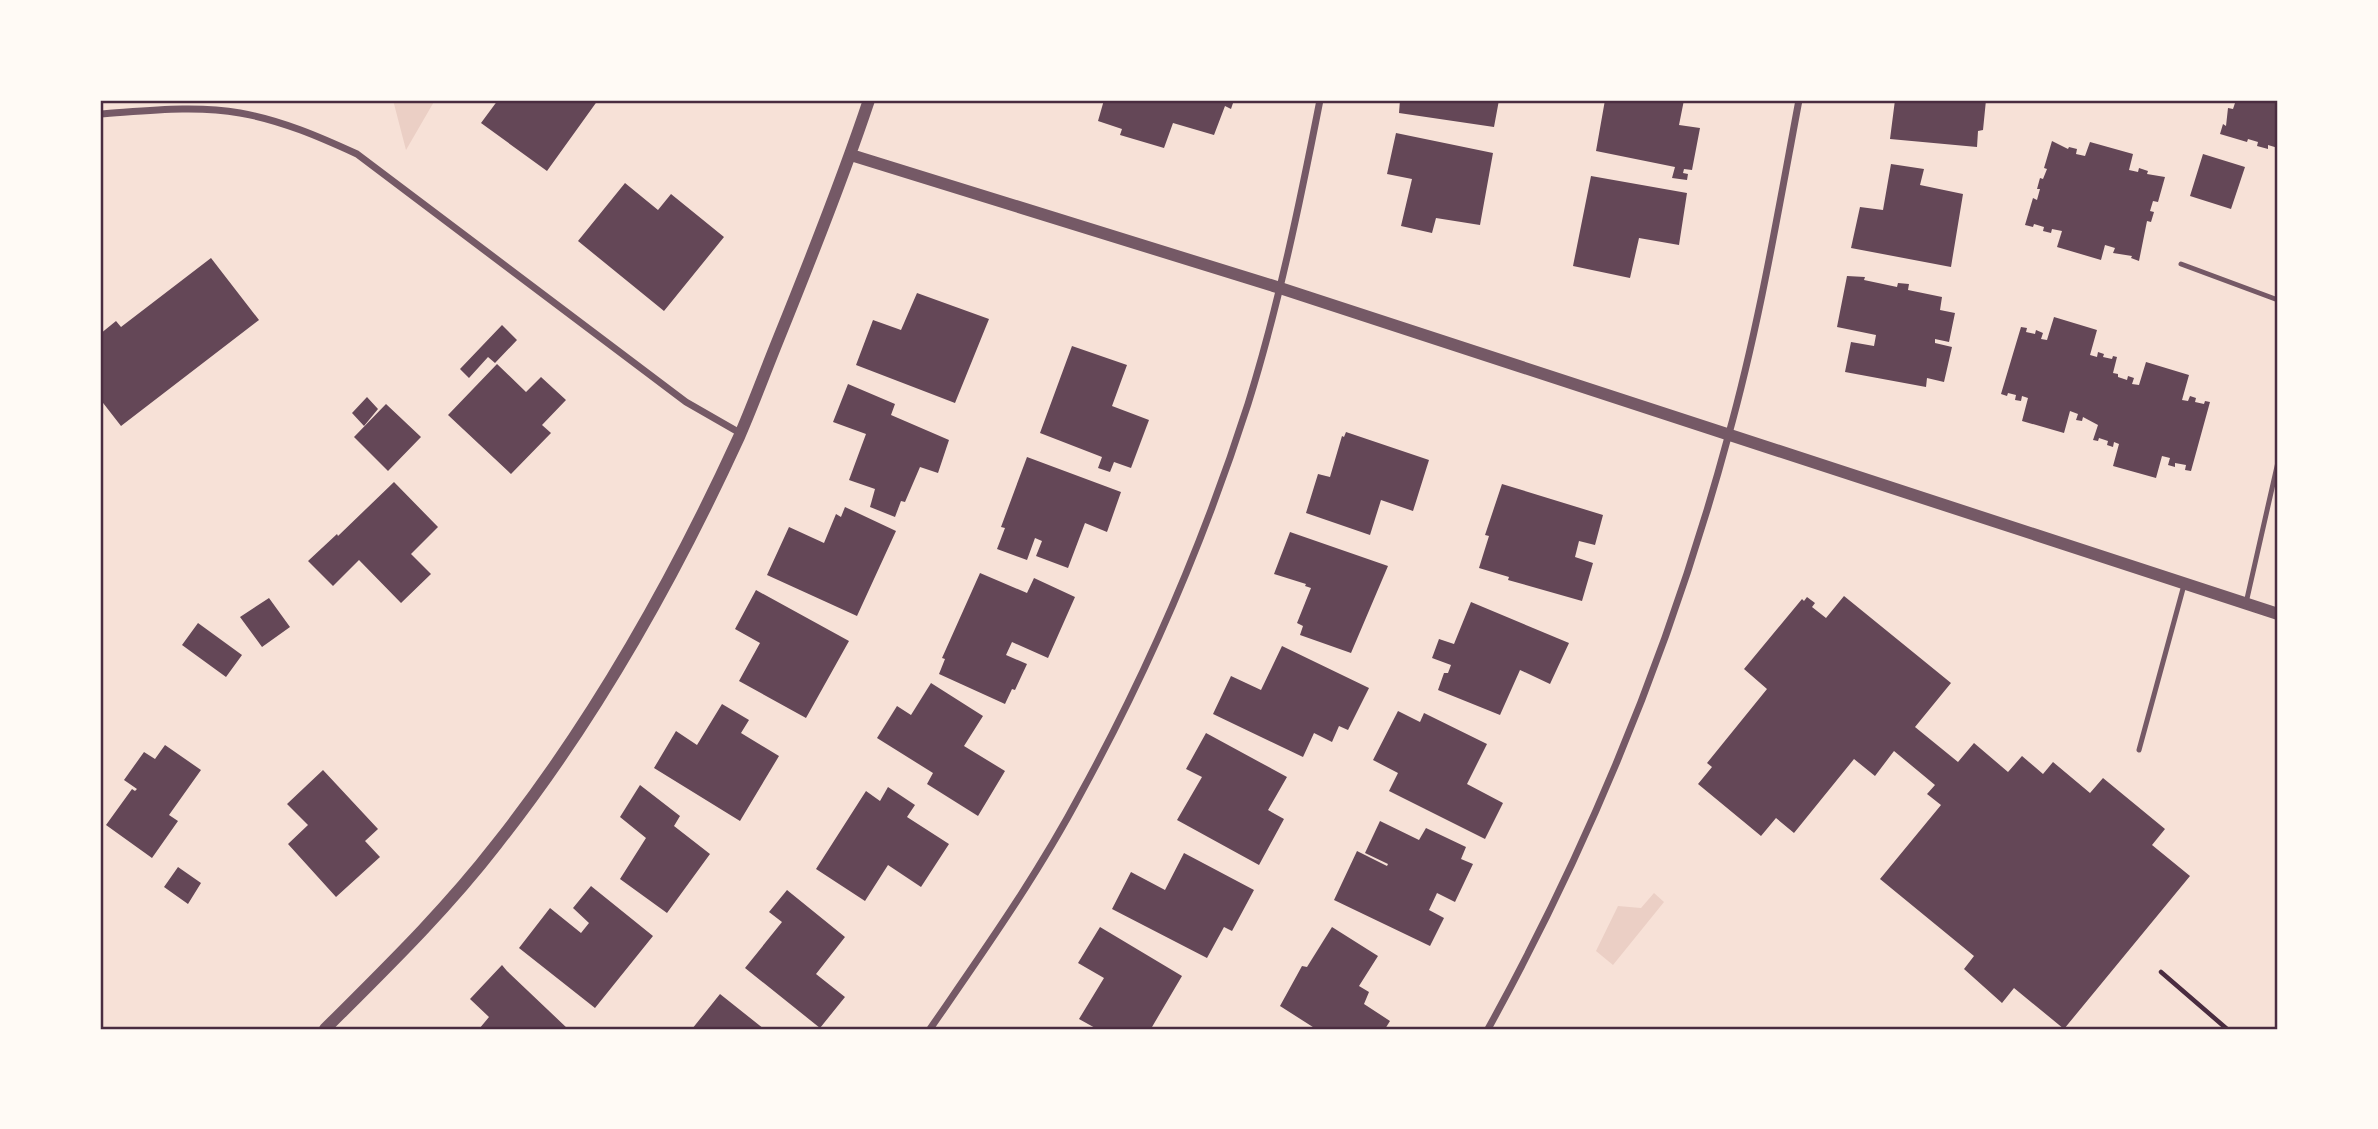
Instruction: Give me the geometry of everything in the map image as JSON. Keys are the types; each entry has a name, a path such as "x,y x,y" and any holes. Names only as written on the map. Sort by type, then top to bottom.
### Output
{"street":[{"path":"325,1029 468,880 534,795 597,704 634,644 681,556 740,433 822,232 869,100"},
{"path":"930,1029 1007,918 1081,794 1144,670 1198,545 1248,404 1280,288 1320,100"},
{"path":"1488,1029 1530,952 1590,827 1639,710 1690,566 1729,435 1763,287 1799,100"},
{"path":"100,114 175,109 240,113 307,131 358,154 686,402 740,433"},
{"path":"851,155 1280,288 2278,614"}],"lane":[{"path":"2181,264 2278,300"},
{"path":"2246,603 2278,462"},
{"path":"2139,750 2185,583"}],"path":[{"path":"2161,972 2227,1029"}],"shaded area":[{"path":"393,100 435,100 406,150"},
{"path":"1654,893 1664,902 1613,965 1596,951 1618,906 1641,908"}],"building":[{"path":"498,100 598,100 547,171 481,123"},
{"path":"1104,100 1234,100 1231,109 1225,106 1214,135 1173,123 1164,148 1120,135 1122,129 1098,121"},
{"path":"1400,100 1499,100 1494,127 1399,113"},
{"path":"1605,100 1684,100 1679,125 1700,128 1692,170 1684,169 1683,173 1688,174 1687,180 1672,178 1675,167 1596,151"},
{"path":"1895,100 1986,100 1983,130 1978,131 1977,147 1890,139"},
{"path":"2236,100 2278,100 2278,148 2268,145 2268,149 2257,146 2258,142 2248,139 2247,142 2220,134 2223,124 2226,126 2228,108 2233,109"},
{"path":"1396,133 1493,153 1480,225 1436,218 1432,233 1401,226 1412,179 1387,174"},
{"path":"2052,141 2068,149 2077,149 2076,154 2085,156 2090,142 2133,154 2129,170 2138,172 2139,168 2148,171 2147,174 2165,177 2158,202 2153,201 2150,211 2154,212 2151,222 2147,221 2139,261 2131,258 2132,256 2113,253 2115,248 2105,245 2101,260 2057,247 2062,231 2052,229 2051,233 2043,231 2044,227 2025,225 2033,198 2037,200 2040,178 2043,179 2047,169 2044,168"},
{"path":"2203,154 2245,167 2231,209 2190,196"},
{"path":"1891,164 1924,169 1920,185 1963,194 1951,267 1851,248 1860,207 1883,210"},
{"path":"1591,176 1687,193 1679,245 1639,238 1630,278 1573,266"},
{"path":"625,183 658,210 671,194 724,237 664,311 578,241"},
{"path":"211,258 259,320 121,426 100,399 100,334 116,321 121,327"},
{"path":"1847,276 1865,277 1864,280 1897,287 1898,283 1909,284 1908,290 1942,297 1940,310 1955,313 1949,342 1935,339 1935,343 1952,347 1944,382 1927,378 1926,387 1845,372 1851,342 1874,346 1876,335 1837,327"},
{"path":"917,293 989,319 955,403 856,365 873,320 901,330"},
{"path":"2054,317 2097,330 2090,355 2097,357 2098,352 2104,354 2103,357 2117,357 2113,373 2127,380 2128,376 2134,378 2132,384 2139,385 2146,362 2189,375 2182,400 2188,401 2190,396 2196,398 2195,402 2210,402 2191,471 2185,470 2186,465 2168,465 2170,458 2162,456 2156,478 2113,466 2119,444 2114,442 2113,447 2107,445 2108,441 2099,438 2098,441 2093,440 2098,425 2083,417 2082,421 2076,420 2078,414 2070,411 2064,433 2022,421 2028,398 2022,396 2021,401 2015,400 2016,395 2001,394 2021,327 2027,328 2026,332 2035,334 2036,330 2043,333 2041,339 2047,340"},
{"path":"502,325 517,340 495,363 488,357 469,378 460,369"},
{"path":"1072,346 1127,365 1112,406 1149,420 1131,468 1114,462 1110,472 1098,468 1102,457 1040,433"},
{"path":"497,364 526,392 541,377 566,400 542,425 551,433 511,474 448,415"},
{"path":"848,384 895,404 891,415 949,440 938,473 920,467 905,502 901,501 895,517 870,507 875,489 849,480 866,434 833,422"},
{"path":"367,397 378,409 364,426 352,413"},
{"path":"386,404 421,437 388,471 354,437"},
{"path":"1346,432 1429,460 1413,511 1381,500 1370,535 1306,513 1318,474 1330,477 1342,436 1344,437"},
{"path":"1027,457 1121,492 1107,532 1085,523 1068,568 1036,556 1042,541 1035,538 1027,560 997,549 1005,528 1001,527"},
{"path":"394,482 438,527 411,554 431,574 401,603 359,560 333,586 308,561"},
{"path":"1502,484 1603,515 1595,545 1579,541 1575,557 1593,563 1582,601 1508,580 1509,577 1479,568 1489,536 1485,535"},
{"path":"845,507 896,531 857,616 767,575 789,527 824,543 836,514 841,517"},
{"path":"1290,532 1388,566 1351,653 1300,635 1303,626 1297,623 1311,588 1274,574"},
{"path":"980,573 1027,593 1034,578 1075,597 1048,658 1012,642 1006,655 1027,664 1005,704 939,674 945,659 942,658"},
{"path":"756,590 849,641 806,718 739,681 760,643 735,629"},
{"path":"1844,596 1951,683 1915,727 1958,762 1974,743 2008,772 2022,756 2043,774 2053,762 2090,793 2103,778 2165,829 2152,845 2190,876 2064,1029 2014,988 2002,1003 1964,969 1974,956 1880,879 1941,805 1927,794 1935,785 1894,751 1875,776 1854,759 1794,833 1776,818 1761,836 1698,784 1712,767 1707,763 1767,689 1744,669 1802,599 1804,601 1807,597 1815,603 1812,607 1826,618"},
{"path":"269,598 290,627 262,647 240,617"},
{"path":"1471,602 1569,643 1550,684 1520,670 1500,715 1438,690 1444,673 1448,673 1451,665 1432,658 1439,639 1454,644"},
{"path":"198,623 242,655 226,677 182,645"},
{"path":"1282,646 1369,688 1348,730 1339,726 1332,742 1314,733 1303,757 1213,714 1231,676 1261,690"},
{"path":"931,683 983,716 964,746 1005,771 978,816 927,784 933,773 877,738 897,706 911,715"},
{"path":"722,704 749,720 741,733 779,756 740,821 654,768 676,731 697,745"},
{"path":"1398,711 1420,722 1424,713 1487,744 1467,784 1503,803 1485,839 1389,791 1398,773 1373,760"},
{"path":"1206,733 1287,777 1268,810 1284,819 1259,865 1177,820 1202,777 1186,769"},
{"path":"165,745 201,770 169,815 178,821 152,858 106,825 132,789 137,789 124,780 144,752 155,759"},
{"path":"323,770 378,829 365,841 380,857 336,897 288,844 308,825 287,804"},
{"path":"640,785 680,816 674,826 710,854 667,913 620,879 646,838 620,817"},
{"path":"888,787 915,805 907,817 949,844 921,887 888,865 865,901 816,869 866,791 880,801"},
{"path":"1380,821 1419,840 1426,828 1466,847 1461,859 1473,864 1455,902 1437,893 1429,910 1444,918 1430,946 1334,900 1357,851 1387,866 1388,864 1365,853"},
{"path":"1184,853 1254,890 1232,931 1224,927 1207,958 1112,909 1131,872 1165,890"},
{"path":"178,867 201,883 188,904 164,887"},
{"path":"591,886 653,936 595,1008 519,948 550,908 581,933 589,923 573,908"},
{"path":"787,890 845,937 816,974 845,997 820,1028 745,968 782,922 769,912"},
{"path":"1100,927 1182,976 1152,1027 1157,1029 1097,1029 1079,1019 1104,978 1078,963"},
{"path":"1332,927 1378,956 1359,986 1369,992 1364,1004 1390,1021 1385,1029 1316,1029 1280,1006 1302,966 1307,967"},
{"path":"502,965 568,1029 479,1029 489,1017 470,999"},
{"path":"720,994 764,1029 692,1029"}]}
